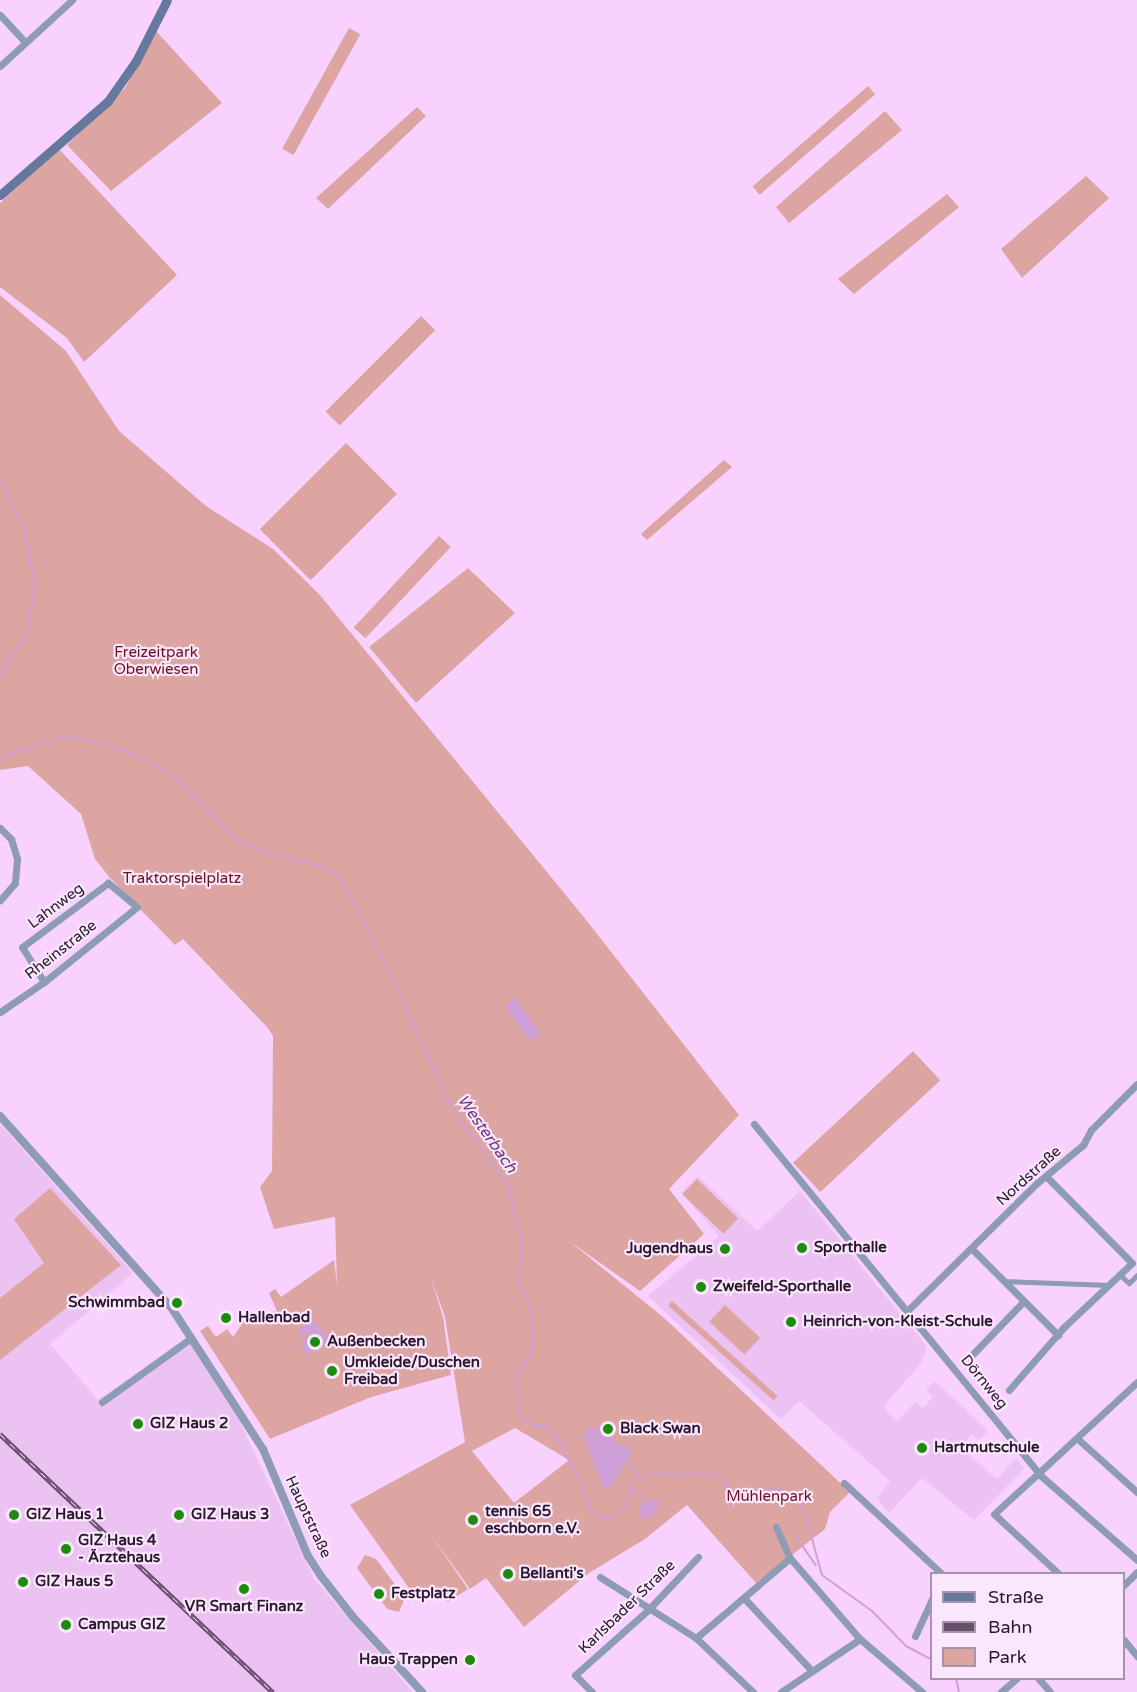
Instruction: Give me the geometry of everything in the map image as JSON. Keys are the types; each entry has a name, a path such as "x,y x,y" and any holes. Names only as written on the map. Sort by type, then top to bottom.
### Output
{"main road":[{"path":"0,195 108,101 130,71 167,0"}],"street":[{"path":"0,66 72,0"},
{"path":"0,15 25,42"},
{"path":"0,828 10,839 17,859 15,883 0,900"},
{"name":"Lahnweg","path":"44,982 22,948 108,883 137,907"},
{"name":"Rheinstraße","path":"0,1012 44,982 137,907"},
{"name":"Nordstraße","path":"908,1310 1083,1145 1091,1130 1137,1084"},
{"name":"Hauptstraße","path":"0,1116 171,1307 264,1449 308,1556 321,1576 353,1617 422,1692"},
{"name":"Dörnweg","path":"754,1124 908,1310 1040,1475 1137,1560"},
{"path":"1009,1390 1058,1335 1120,1275 1135,1266 1047,1177"},
{"path":"972,1249 1058,1335"},
{"path":"1120,1275 1129,1283 1137,1275"},
{"path":"1003,1281 1110,1285"},
{"path":"970,1357 1023,1302"},
{"path":"102,1402 191,1338"},
{"path":"1057,1572 994,1514 1079,1440 1137,1382"},
{"path":"1079,1440 1137,1492"},
{"path":"844,1483 940,1572"},
{"path":"776,1527 790,1558 860,1639 922,1692"},
{"name":"Karlsbader Straße","path":"592,1692 575,1675 648,1610 698,1557"},
{"path":"696,1638 790,1558"},
{"path":"1125,1584 1137,1572"},
{"path":"600,1577 648,1610 696,1638 753,1692"},
{"path":"744,1598 812,1671"},
{"path":"915,1636 930,1603"},
{"path":"781,1692 860,1639"},
{"path":"1125,1641 1137,1656"},
{"path":"1001,1692 1015,1680"},
{"path":"1040,1680 1050,1692"}],"shaded area":[{"path":"515,998 541,1034 530,1041 504,1006"},
{"path":"0,1124 133,1273 50,1344 98,1400 187,1337 239,1420 314,1579 413,1692 0,1692"},
{"name":"Heinrich-von-Kleist-Schule","path":"698,1176 757,1231 800,1191 927,1347 921,1363 884,1406 889,1414 897,1421 915,1402 923,1408 933,1397 926,1390 935,1381 988,1431 979,1440 972,1434 964,1444 972,1451 969,1455 997,1479 1016,1458 1024,1469 974,1520 922,1478 889,1513 877,1498 890,1481 799,1401 781,1419 648,1296 719,1236 681,1193"},
{"name":"Außenbecken","path":"311,1318 330,1339 308,1355 300,1344 312,1331 302,1336 298,1331"},
{"path":"590,1427 607,1430 615,1443 633,1450 609,1489 602,1485 585,1439 585,1432"},
{"path":"653,1498 659,1502 655,1512 646,1519 641,1518 640,1506"}],"green space":[{"path":"349,28 360,34 293,155 282,149"},
{"path":"156,31 222,103 111,191 67,145 125,88"},
{"path":"868,86 875,94 760,195 753,186"},
{"path":"417,107 426,116 328,209 316,198"},
{"path":"885,111 902,130 789,223 776,207"},
{"path":"59,149 177,275 84,362 67,338 0,287 0,203"},
{"path":"1086,176 1109,198 1022,278 1001,249"},
{"path":"947,194 959,207 854,294 838,279"},
{"name":"Freizeitpark Oberwiesen","path":"0,295 66,351 119,431 206,506 273,549 319,594 583,916 739,1115 669,1189 704,1234 640,1291 569,1241 663,1317 850,1492 830,1512 825,1529 756,1583 687,1505 645,1539 589,1573 524,1627 486,1578 470,1589 429,1532 468,1589 448,1602 434,1591 416,1598 350,1505 465,1442 445,1317 430,1275 443,1317 451,1375 371,1397 270,1439 200,1331 208,1326 216,1337 227,1329 233,1337 244,1321 258,1312 261,1315 277,1311 269,1293 275,1289 281,1297 334,1260 337,1285 335,1217 274,1229 260,1187 272,1171 273,1036 183,939 175,945 110,878 95,859 81,814 28,766 0,770","holes":["515,1428 569,1460 514,1503 472,1451"]},
{"path":"421,316 435,330 340,426 326,411"},
{"path":"346,443 397,494 311,580 260,529"},
{"path":"724,460 732,467 647,540 641,534"},
{"path":"439,536 451,547 365,638 354,627"},
{"path":"468,568 515,613 416,703 369,647"},
{"path":"913,1051 940,1080 820,1192 793,1163"},
{"path":"697,1179 738,1219 723,1234 682,1194"},
{"path":"50,1188 121,1265 0,1360 0,1298 44,1263 14,1219"},
{"path":"672,1301 778,1396 774,1400 668,1305"},
{"path":"725,1305 760,1338 744,1355 709,1322"},
{"path":"365,1555 376,1559 405,1598 399,1612 387,1609 357,1568"}],"waterway":[{"name":"Westerbach","path":"0,478 24,527 35,586 26,635 0,674"},
{"name":"Westerbach","path":"0,757 68,736 104,743 140,757 177,778 237,840 256,849 327,868 341,878 398,990 451,1107 509,1186 523,1248 518,1281 530,1305 534,1341 530,1356 517,1374 519,1416 534,1425 546,1425 555,1436 579,1478 591,1511 598,1517 615,1516 624,1509 634,1480 652,1474 716,1475 726,1482 732,1505 771,1488 780,1490 803,1506 822,1575 872,1611 906,1646 930,1659"},
{"path":"563,1447 570,1439"},
{"path":"578,1439 585,1439"},
{"path":"628,1464 640,1475"},
{"path":"631,1487 646,1501"},
{"path":"794,1534 816,1565"},
{"name":"Westerbach","path":"956,1680 959,1692"}],"railway":[{"path":"0,1434 273,1692"}],"place":[{"name":"Sporthalle","path":"802,1248"},
{"name":"Jugendhaus","path":"725,1249"},
{"name":"Zweifeld-Sporthalle","path":"701,1287"},
{"name":"Schwimmbad","path":"177,1303"},
{"name":"Hallenbad","path":"226,1318"},
{"name":"Heinrich-von-Kleist-Schule","path":"791,1322"},
{"name":"Außenbecken","path":"315,1342"},
{"name":"Umkleide/Duschen Freibad","path":"332,1371"},
{"name":"GIZ Haus 2","path":"138,1424"},
{"name":"Black Swan","path":"608,1429"},
{"name":"Hartmutschule","path":"922,1448"},
{"name":"GIZ Haus 1","path":"14,1515"},
{"name":"GIZ Haus 3","path":"179,1515"},
{"name":"tennis 65 eschborn e.V.","path":"473,1520"},
{"name":"GIZ Haus 4 - Ärztehaus","path":"66,1549"},
{"name":"Bellanti's","path":"508,1574"},
{"name":"GIZ Haus 5","path":"23,1582"},
{"name":"VR Smart Finanz","path":"244,1589"},
{"name":"Festplatz","path":"379,1594"},
{"name":"Campus GIZ","path":"66,1625"},
{"name":"Haus Trappen","path":"470,1660"}],"park label":[{"name":"Traktorspielplatz","path":"182,879"},
{"name":"Mühlenpark","path":"769,1497"}]}
